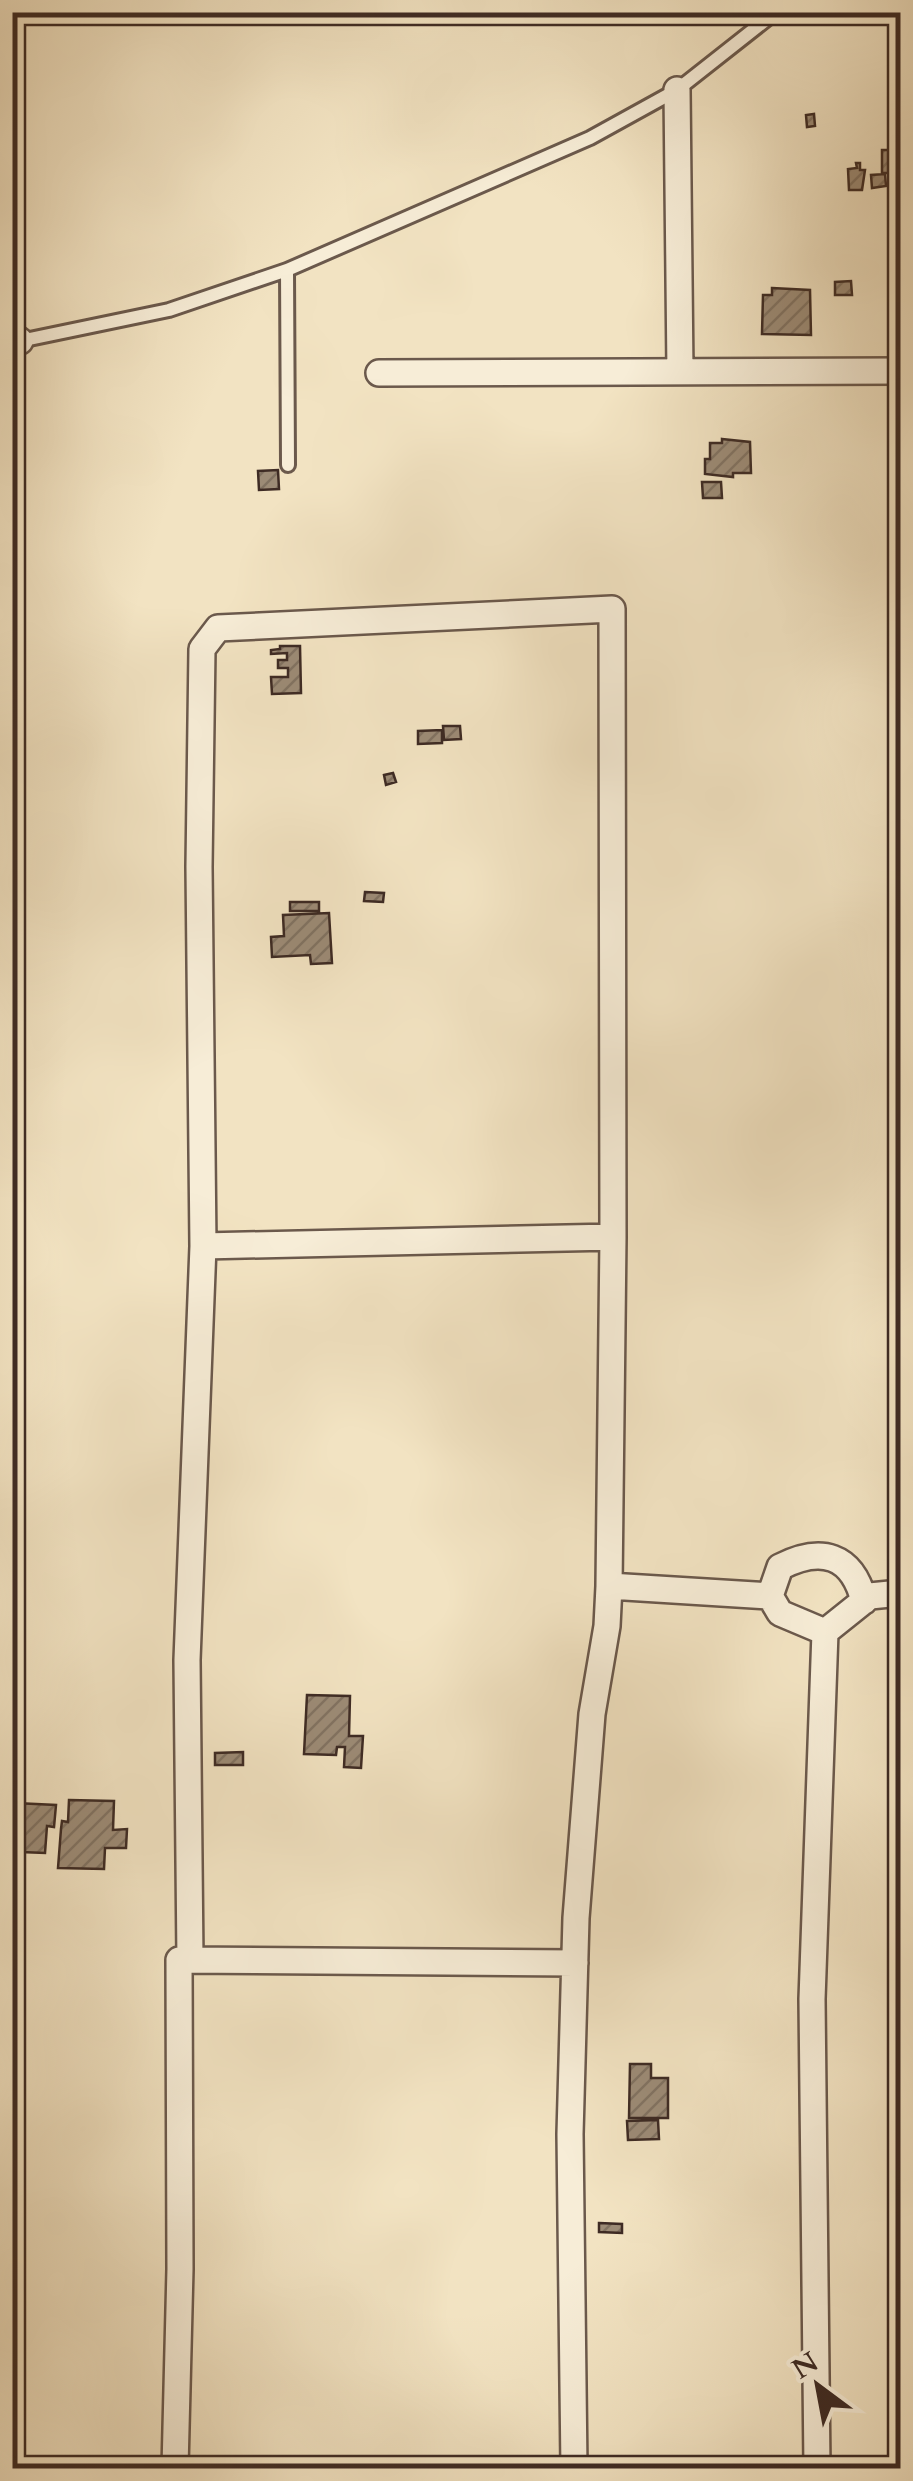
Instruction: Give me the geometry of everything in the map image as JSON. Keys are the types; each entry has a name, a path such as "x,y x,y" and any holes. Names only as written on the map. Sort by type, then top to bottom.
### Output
{"street":[{"path":"677,90 680,372"},
{"path":"379,373 900,371"},
{"path":"190,1960 187,1660 203,1246 199,867 202,649 218,628 612,609 609,1586 607,1626 592,1714 575,1963 570,2134 574,2468"},
{"path":"203,1246 613,1237"},
{"path":"770,1596 780,1567 800,1556 822,1555 846,1564 859,1582 864,1601"},
{"path":"609,1586 770,1596"},
{"path":"817,2468 812,1999 825,1632 870,1596 900,1594"},
{"path":"770,1596 780,1612 825,1632"},
{"path":"174,2468 180,2269 179,1960 575,1963"}],"lane":[{"path":"15,339 169,310 287,270 590,138 677,90 776,12"},
{"path":"287,270 288,465"}],"building":[{"path":"814,114 815,126 807,127 806,115"},
{"path":"889,132 900,132 900,187 891,185 891,173 882,173 882,150 889,150"},
{"path":"856,163 860,163 860,170 865,170 862,190 849,190 848,169 857,168"},
{"path":"885,174 886,186 872,188 871,175"},
{"path":"851,281 852,295 835,295 835,282"},
{"path":"772,288 810,290 811,335 762,334 763,295 772,295"},
{"path":"722,439 750,442 751,473 733,473 733,477 705,474 710,443 722,443"},
{"path":"278,470 279,489 259,490 258,471"},
{"path":"702,482 721,482 722,498 703,498"},
{"path":"280,646 300,646 301,693 272,694 271,677 288,677 288,668 278,668 278,660 287,660 287,653 271,654"},
{"path":"443,726 460,726 461,739 444,740"},
{"path":"442,730 442,743 418,744 418,731"},
{"path":"393,773 396,782 386,785 384,775"},
{"path":"365,892 384,893 383,902 364,901"},
{"path":"290,902 319,902 319,911 290,911"},
{"path":"329,913 332,963 311,964 310,955 272,957 271,937 284,936 283,915"},
{"path":"307,1695 350,1696 349,1736 363,1736 361,1768 344,1767 345,1747 337,1747 336,1755 304,1754"},
{"path":"243,1752 243,1765 215,1765 215,1753"},
{"path":"69,1800 114,1801 113,1830 127,1829 126,1848 105,1848 104,1869 58,1868 62,1821 68,1822"},
{"path":"15,1803 56,1805 54,1827 47,1826 45,1853 21,1852 22,1829 14,1829"},
{"path":"630,2064 651,2064 651,2078 668,2078 668,2118 629,2118"},
{"path":"658,2120 659,2139 628,2140 627,2121"},
{"path":"599,2223 622,2224 622,2233 599,2232"}]}
